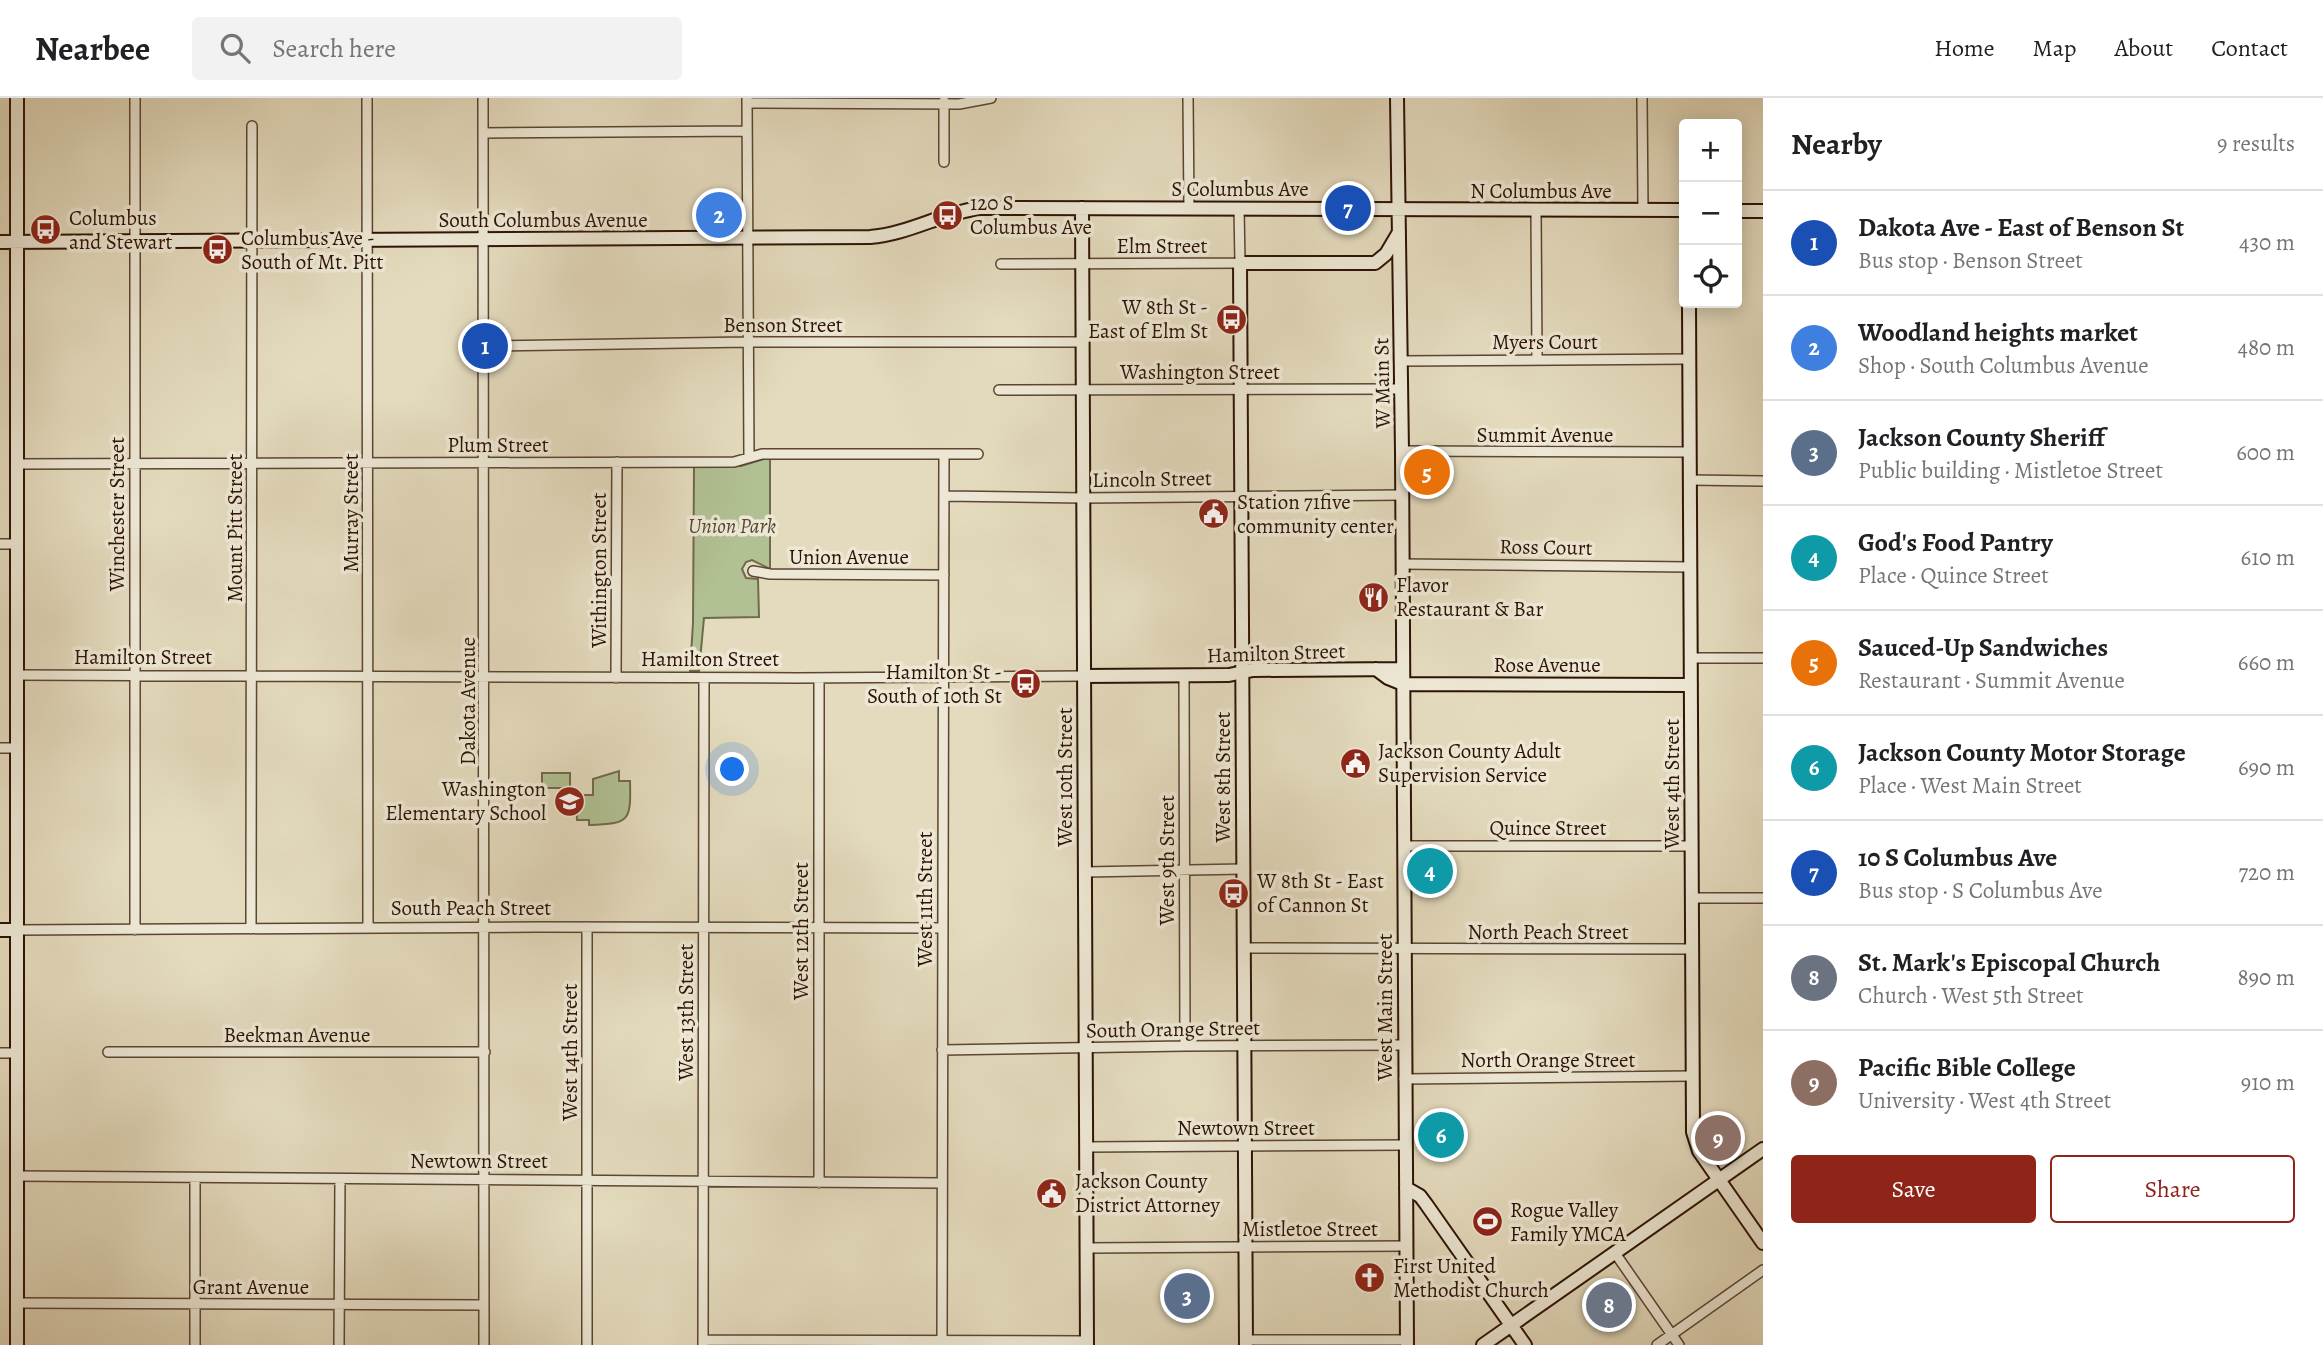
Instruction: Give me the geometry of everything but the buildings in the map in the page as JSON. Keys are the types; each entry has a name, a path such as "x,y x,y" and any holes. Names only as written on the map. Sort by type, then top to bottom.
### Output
{"main road":[{"path":"17,98 17,1345"},
{"name":"W Main St","path":"1397,98 1403,668"},
{"name":"South Columbus Avenue","path":"0,242 879,237 899,234 960,211 980,208 1082,208"},
{"name":"S Columbus Ave","path":"1082,208 1398,210"},
{"name":"West 10th Street","path":"1082,208 1087,1343"},
{"name":"N Columbus Ave","path":"1398,210 1679,210"},
{"path":"1742,211 1763,211"},
{"path":"1375,263 1386,254 1399,232"},
{"path":"1240,263 1375,263 1390,266 1400,276"},
{"name":"West 8th Street","path":"1240,263 1245,1343"},
{"name":"West 4th Street","path":"1689,308 1694,1141 1763,1243"},
{"name":"Hamilton Street","path":"1084,676 1229,675 1253,670 1403,668"},
{"name":"West Main Street","path":"1403,668 1407,1342"},
{"path":"1376,669 1403,684"},
{"name":"Rose Avenue","path":"1403,684 1691,685"},
{"name":"South Peach Street","path":"0,930 17,930"},
{"path":"1483,1345 1763,1149"},
{"path":"1406,1188 1420,1196 1525,1345"}],"street":[{"name":"Winchester Street","path":"135,98 135,930"},
{"name":"Murray Street","path":"367,98 368,928"},
{"name":"Dakota Avenue","path":"484,98 484,1345"},
{"path":"749,457 747,101 971,103 991,98"},
{"path":"1188,98 1189,208"},
{"path":"1642,98 1643,211"},
{"path":"944,101 944,162"},
{"name":"Mount Pitt Street","path":"251,929 252,126"},
{"path":"483,133 747,131"},
{"name":"West 8th Street","path":"1239,208 1240,263"},
{"path":"1536,210 1537,360"},
{"name":"Elm Street","path":"1001,264 1240,263"},
{"name":"Benson Street","path":"485,345 1082,342"},
{"name":"Myers Court","path":"1401,361 1689,359"},
{"name":"Washington Street","path":"999,390 1401,389"},
{"name":"Summit Avenue","path":"1402,452 1689,453"},
{"name":"Plum Street","path":"16,464 734,462 762,454 978,454"},
{"name":"West 11th Street","path":"943,1343 944,454"},
{"name":"Withington Street","path":"616,678 617,463"},
{"path":"1689,480 1763,481"},
{"name":"Lincoln Street","path":"945,496 1083,498 1402,495"},
{"path":"0,544 17,544"},
{"name":"Ross Court","path":"1402,564 1690,567"},
{"name":"Union Avenue","path":"753,571 944,575"},
{"path":"1691,658 1763,658"},
{"name":"Hamilton Street","path":"17,675 485,678 1084,676"},
{"name":"West 9th Street","path":"1184,675 1185,1045"},
{"name":"West 13th Street","path":"704,678 704,1343"},
{"name":"West 12th Street","path":"819,678 819,1183"},
{"path":"0,748 16,748"},
{"name":"Quince Street","path":"1404,846 1691,846"},
{"path":"1085,872 1243,869"},
{"path":"1692,898 1763,898"},
{"name":"West 14th Street","path":"587,927 587,1345"},
{"name":"South Peach Street","path":"17,930 942,928"},
{"path":"1244,948 1404,949"},
{"name":"North Peach Street","path":"1404,949 1691,949"},
{"name":"South Orange Street","path":"942,1050 1185,1045 1405,1045"},
{"name":"Beekman Avenue","path":"108,1052 485,1052"},
{"path":"0,1053 17,1053"},
{"name":"North Orange Street","path":"1404,1079 1692,1076"},
{"name":"Newtown Street","path":"1087,1147 1405,1145"},
{"name":"Newtown Street","path":"17,1177 942,1183"},
{"path":"195,1178 195,1345"},
{"path":"339,1345 340,1178"},
{"name":"Mistletoe Street","path":"1088,1248 1406,1246"},
{"path":"1615,1253 1679,1345"},
{"path":"1657,1345 1763,1270"},
{"name":"Grant Avenue","path":"17,1303 484,1305"},
{"path":"1245,1343 1407,1342"},
{"path":"704,1343 1087,1343"}],"green space":[{"name":"Union Park","path":"770,457 770,569 752,560 746,562 742,569 746,578 758,579 759,617 704,618 699,671 690,671 694,467 741,466"},
{"path":"619,771 619,781 630,781 630,805 625,818 613,823 589,825 589,820 577,820 576,795 593,795 593,779"},
{"path":"542,773 570,773 570,788 542,788"}],"place":[{"name":"10 S Columbus Ave","path":"1348,208"},
{"name":"Woodland heights market","path":"719,215"},
{"name":"120 S Columbus Ave","path":"947,215"},
{"name":"Columbus and Stewart","path":"46,230"},
{"name":"Columbus Ave - South of Mt. Pitt","path":"218,250"},
{"name":"W 8th St - East of Elm St","path":"1231,319"},
{"name":"Dakota Ave - East of Benson St","path":"485,346"},
{"name":"Sauced-Up Sandwiches","path":"1427,472"},
{"name":"Station 71five community center","path":"1214,514"},
{"name":"Flavor Restaurant & Bar","path":"1373,597"},
{"name":"Hamilton St - South of 10th St","path":"1025,684"},
{"name":"Jackson County Adult Supervision Service","path":"1355,763"},
{"name":"Washington Elementary School","path":"569,801"},
{"name":"God's Food Pantry","path":"1430,871"},
{"name":"W 8th St - East of Cannon St","path":"1234,893"},
{"name":"Jackson County Motor Storage","path":"1441,1135"},
{"name":"Pacific Bible College","path":"1718,1138"},
{"name":"Jackson County District Attorney","path":"1052,1193"},
{"name":"Rogue Valley Family YMCA","path":"1487,1222"},
{"name":"First United Methodist Church","path":"1370,1278"},
{"name":"Jackson County Sheriff","path":"1187,1296"},
{"name":"St. Mark's Episcopal Church","path":"1609,1305"}]}
